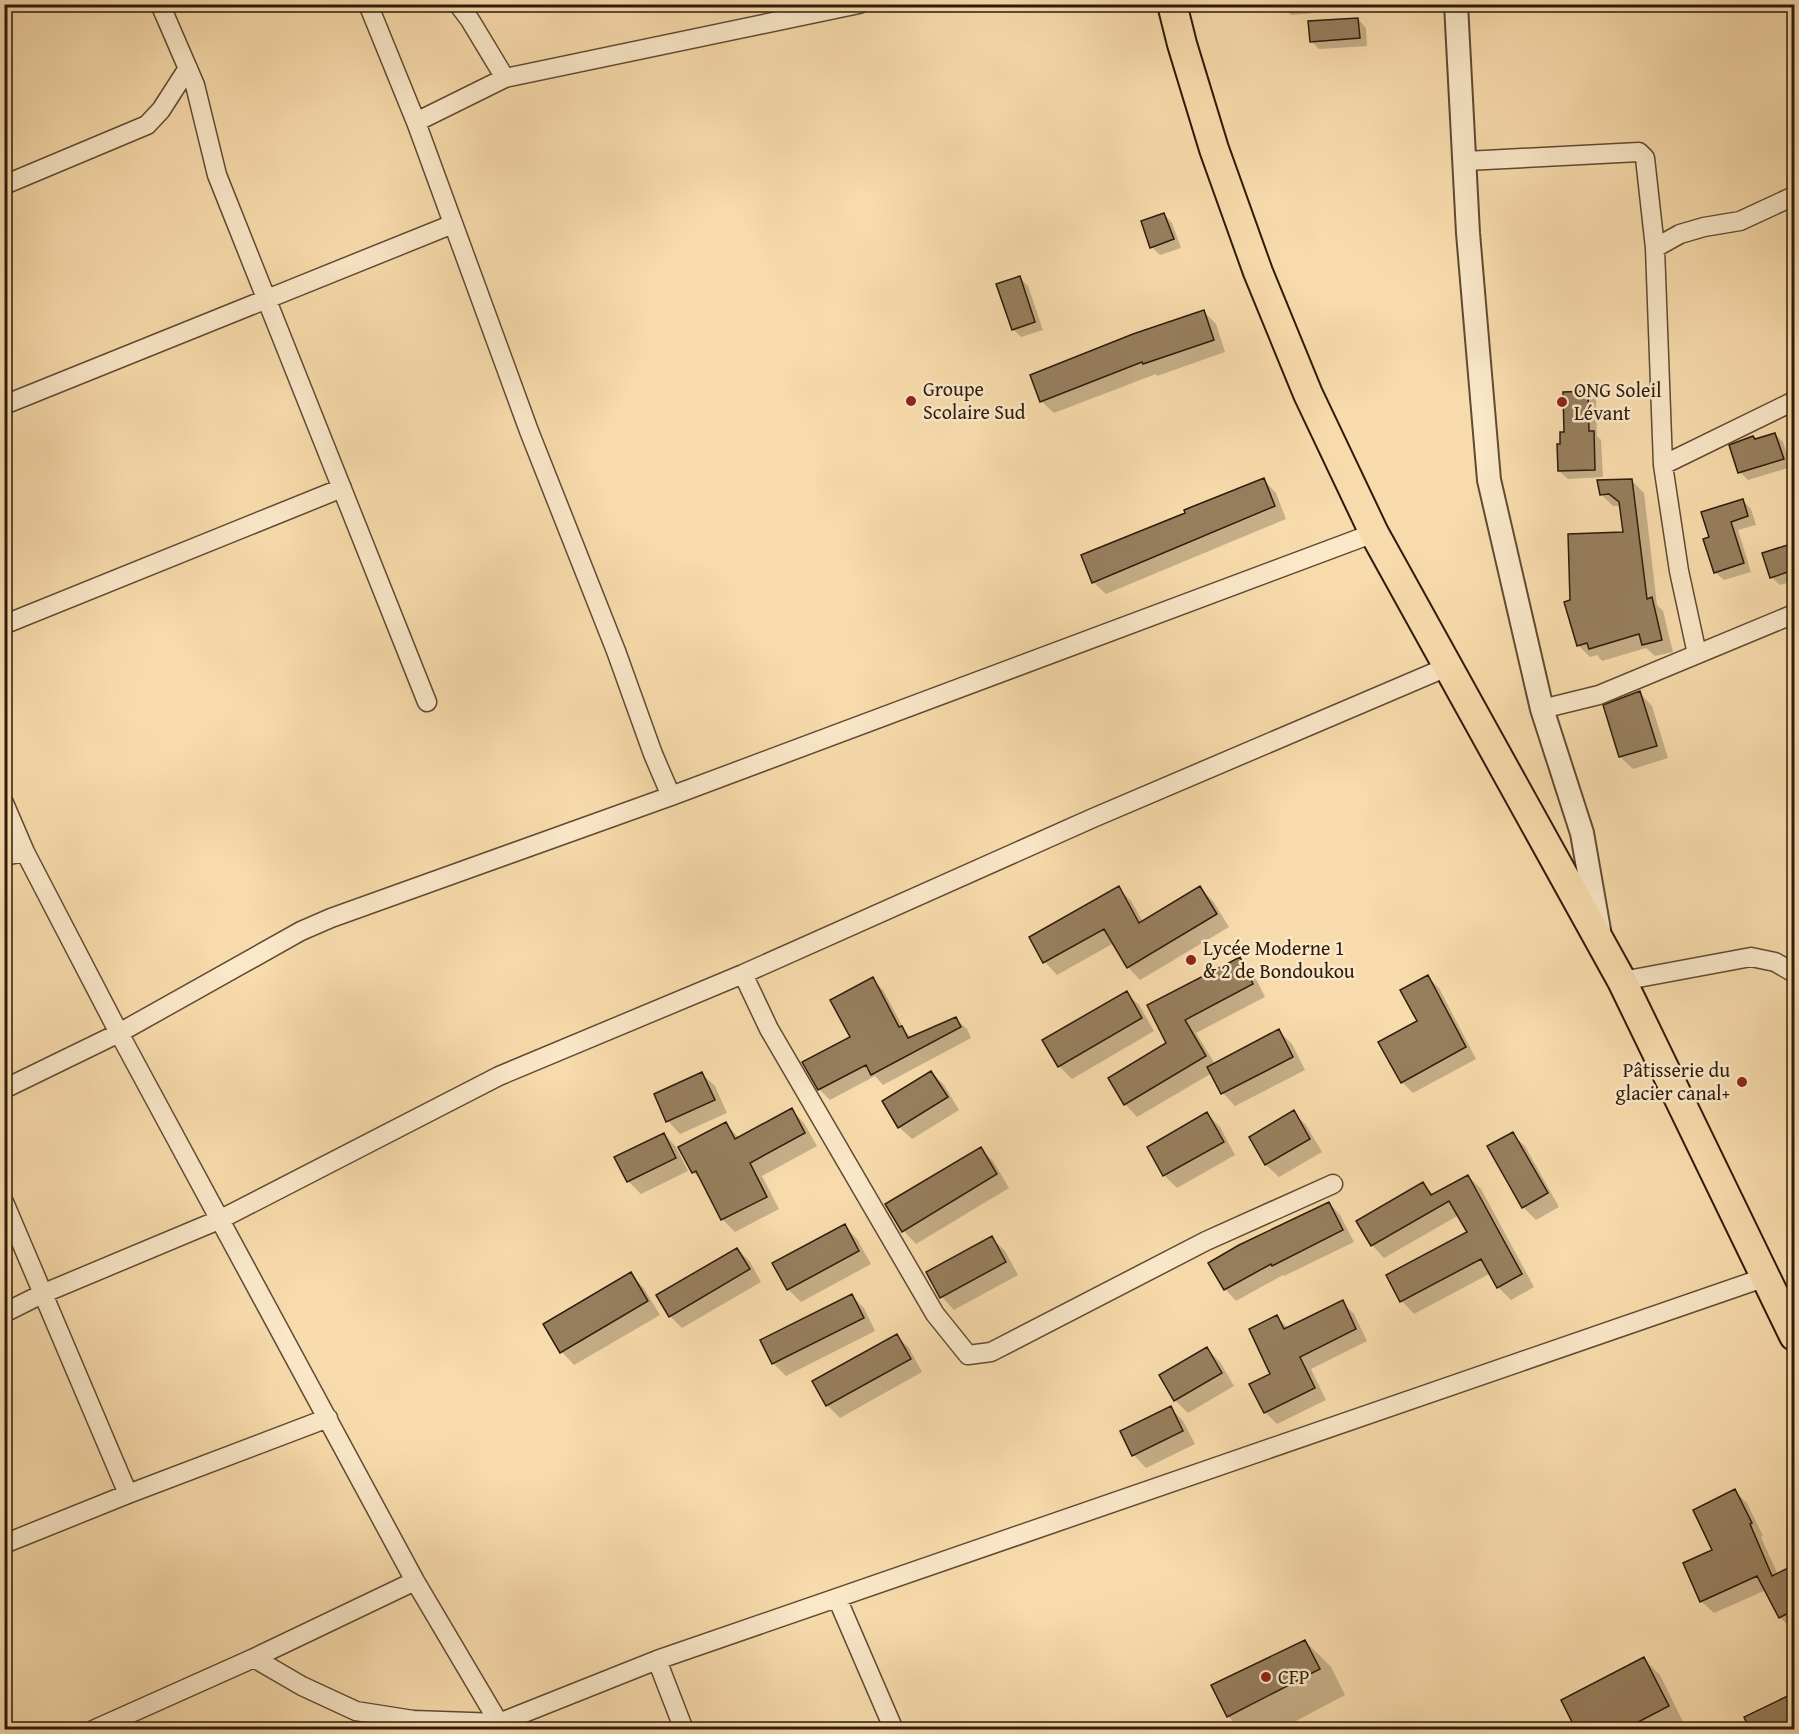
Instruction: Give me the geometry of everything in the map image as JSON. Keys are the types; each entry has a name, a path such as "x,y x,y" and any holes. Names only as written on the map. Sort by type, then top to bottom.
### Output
{"main road":[{"path":"1172,4 1214,149 1258,272 1308,394 1374,533 1622,981 1794,1336"}],"street":[{"path":"160,4 195,85 217,175 428,702"},
{"path":"368,4 416,122 529,431 671,796"},
{"path":"458,4 506,78"},
{"path":"416,122 506,78 859,4"},
{"path":"1456,4 1477,349 1489,480 1542,709 1582,832 1602,945"},
{"path":"4,185 147,125 161,110 188,68"},
{"path":"1466,161 1639,152 1645,158 1654,248 1663,465 1679,571 1698,654"},
{"path":"1654,248 1680,234 1740,222 1794,196"},
{"path":"4,405 453,224"},
{"path":"1663,465 1794,401"},
{"path":"8,622 342,488"},
{"path":"4,1089 118,1033 302,931 331,918 671,796 1374,533"},
{"path":"1542,709 1599,695 1794,614"},
{"path":"4,1313 42,1294 221,1219 499,1076 743,974 1093,818 1447,667"},
{"path":"4,803 25,852 118,1033 221,1219 415,1581 498,1726"},
{"path":"4,856 25,852"},
{"path":"1622,981 1751,957 1775,962 1794,973"},
{"path":"743,974 769,1029 935,1314 969,1355 991,1352 1206,1241 1334,1184"},
{"path":"4,1202 128,1494"},
{"path":"254,1658 302,1686 357,1711 413,1720 498,1726 657,1660 1767,1277"},
{"path":"4,1544 328,1418"},
{"path":"93,1730 254,1658 415,1581"},
{"path":"837,1598 894,1730"},
{"path":"657,1660 684,1730"}],"building":[{"path":"1358,18 1360,38 1310,42 1308,21"},
{"path":"1164,213 1174,239 1150,248 1141,221"},
{"path":"1020,276 1035,322 1012,330 996,284"},
{"path":"1204,310 1214,340 1143,364 1142,362 1040,402 1030,375 1133,334"},
{"path":"1588,391 1589,431 1594,431 1595,470 1558,471 1557,444 1560,444 1560,432 1564,432 1563,392"},
{"path":"1775,433 1784,459 1738,473 1729,445 1753,436 1755,439"},
{"path":"1264,478 1275,506 1092,583 1081,555"},
{"path":"1632,479 1647,599 1652,597 1662,640 1642,645 1639,634 1589,649 1587,643 1577,646 1564,602 1570,600 1568,534 1623,532 1619,502 1609,494 1600,495 1597,480"},
{"path":"1743,499 1748,516 1731,522 1744,563 1714,573 1703,539 1709,537 1701,512"},
{"path":"1794,543 1794,570 1770,578 1762,553"},
{"path":"1640,691 1657,746 1619,757 1603,705"},
{"path":"1119,886 1139,923 1200,886 1217,914 1127,968 1104,929 1043,963 1029,937"},
{"path":"1240,957 1253,984 1185,1020 1206,1056 1124,1105 1108,1078 1166,1043 1147,1005"},
{"path":"1428,975 1466,1047 1401,1083 1378,1042 1417,1021 1400,990"},
{"path":"873,977 899,1027 902,1026 908,1038 956,1017 961,1027 871,1075 866,1065 818,1090 802,1062 850,1037 830,1000"},
{"path":"1127,991 1142,1018 1058,1067 1042,1040"},
{"path":"1279,1029 1293,1057 1221,1094 1207,1067"},
{"path":"931,1071 948,1097 898,1128 882,1101"},
{"path":"702,1072 715,1100 666,1122 654,1094"},
{"path":"792,1108 805,1133 750,1163 767,1197 721,1220 696,1171 692,1173 678,1147 726,1122 735,1139"},
{"path":"1294,1110 1310,1139 1265,1165 1249,1137"},
{"path":"1207,1112 1224,1142 1163,1176 1147,1147"},
{"path":"1513,1132 1548,1193 1522,1208 1487,1146"},
{"path":"664,1133 676,1158 627,1182 614,1157"},
{"path":"981,1147 997,1174 902,1232 885,1204"},
{"path":"1468,1175 1522,1274 1497,1288 1481,1259 1400,1302 1386,1275 1467,1232 1449,1201 1371,1246 1356,1221 1423,1182 1431,1195"},
{"path":"1329,1202 1343,1230 1272,1266 1271,1264 1224,1290 1208,1263 1239,1245"},
{"path":"845,1224 859,1251 787,1290 772,1263"},
{"path":"992,1236 1006,1262 940,1298 926,1272"},
{"path":"737,1248 750,1269 669,1317 656,1295"},
{"path":"631,1272 648,1301 560,1353 543,1324"},
{"path":"852,1294 864,1318 772,1364 760,1340"},
{"path":"1343,1300 1356,1329 1300,1357 1315,1388 1264,1413 1249,1384 1270,1374 1249,1329 1277,1315 1284,1329"},
{"path":"897,1334 911,1359 826,1406 812,1381"},
{"path":"1207,1347 1222,1373 1174,1401 1159,1375"},
{"path":"1171,1406 1183,1431 1132,1456 1120,1431"},
{"path":"1735,1489 1752,1523 1750,1524 1772,1576 1794,1565 1794,1610 1779,1618 1757,1576 1700,1602 1683,1563 1712,1550 1693,1510"},
{"name":"CFP","path":"1305,1640 1320,1669 1227,1717 1211,1685"},
{"path":"1644,1657 1669,1706 1623,1730 1576,1730 1561,1700"},
{"path":"1794,1693 1794,1730 1750,1730 1744,1717"}],"place":[{"name":"Groupe Scolaire Sud","path":"911,401"},
{"name":"ONG Soleil Lévant","path":"1562,402"},
{"name":"Lycée Moderne 1 & 2 de Bondoukou","path":"1191,960"},
{"name":"Pâtisserie du glacier canal+","path":"1742,1082"},
{"name":"CFP","path":"1266,1677"}]}
